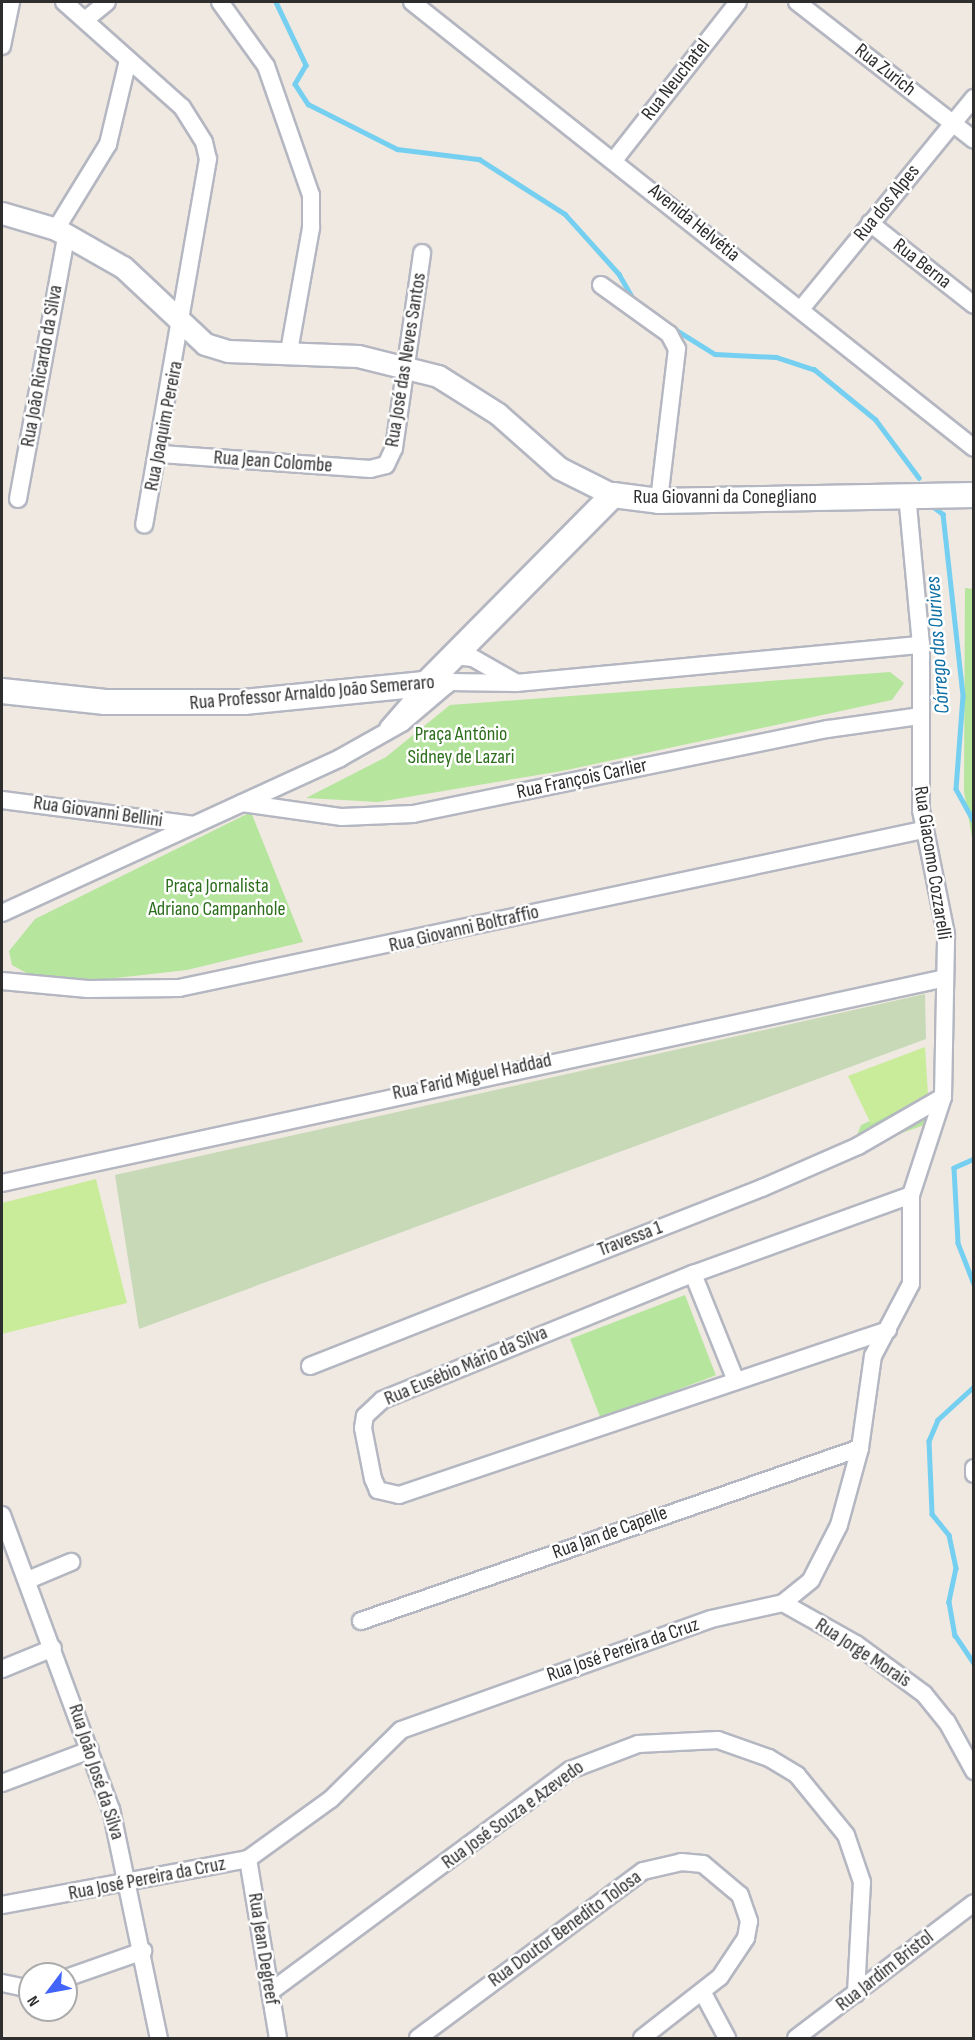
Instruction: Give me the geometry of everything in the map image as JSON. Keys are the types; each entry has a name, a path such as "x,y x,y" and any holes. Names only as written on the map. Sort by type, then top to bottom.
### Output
{"main road":[{"name":"Rua Giovanni da Conegliano","path":"614,495 659,501 969,493"},
{"path":"439,682 463,657 500,610 614,495"},
{"name":"Rua Professor Arnaldo João Semeraro","path":"2,691 105,702 244,702 439,682"}],"street":[{"path":"2,46 11,2"},
{"name":"Rua Joaquim Pereira","path":"64,2 182,107 204,142 208,159 161,454 144,524"},
{"path":"85,20 107,2"},
{"path":"220,2 266,66 311,195 311,228 289,352"},
{"name":"Rua Neuchatel","path":"615,159 738,2"},
{"name":"Rua Zurich","path":"797,2 974,140"},
{"name":"Avenida Helvétia","path":"419,4 973,447"},
{"path":"62,231 108,144 128,60"},
{"name":"Rua dos Alpes","path":"801,309 974,98"},
{"name":"Rua Giovanni da Conegliano","path":"2,213 62,231 123,267 183,327 205,344 228,351 289,352 406,365 464,391 559,468 614,495"},
{"name":"Rua Berna","path":"870,223 974,305"},
{"name":"Rua João Ricardo da Silva","path":"18,499 62,231"},
{"name":"Rua José das Neves Santos","path":"386,465 394,448 422,253"},
{"path":"601,285 669,334 677,350 659,501"},
{"name":"Rua Jean Colombe","path":"161,454 370,469 386,465"},
{"name":"Rua Giacomo Cozzarelli","path":"907,495 921,645 923,830 943,905 945,978 943,1097 939,1122"},
{"name":"Rua Professor Arnaldo João Semeraro","path":"439,682 516,683 921,645"},
{"path":"463,657 516,683"},
{"path":"3,916 384,734 439,682"},
{"name":"Rua François Carlier","path":"242,803 342,817 413,814 828,729 920,716"},
{"name":"Rua Giovanni Bellini","path":"2,800 195,825"},
{"name":"Rua Giovanni Boltraffio","path":"2,981 88,989 179,988 923,830"},
{"name":"Rua Farid Miguel Haddad","path":"2,1183 945,978"},
{"name":"Travessa 1","path":"310,1366 762,1188 858,1146 943,1097"},
{"name":"Rua José Pereira da Cruz","path":"2,1905 129,1884 248,1859 331,1799 401,1730 711,1619 783,1603 811,1580 825,1556 860,1448 870,1368 911,1284 911,1195 939,1122"},
{"name":"Rua Eusébio Mário da Silva","path":"888,1330 399,1495 378,1490 373,1479 363,1428 365,1416 382,1400 693,1274 911,1195"},
{"path":"693,1274 736,1381"},
{"name":"Rua Jan de Capelle","path":"361,1621 860,1448"},
{"path":"974,1468 974,1474"},
{"name":"Rua João José da Silva","path":"2,1515 9,1556 28,1580 90,1750 129,1884 159,2038"},
{"path":"28,1580 71,1562"},
{"name":"Rua Jorge Morais","path":"783,1603 856,1644 924,1694 947,1722 974,1771"},
{"path":"2,1669 53,1648"},
{"name":"Rua José Souza e Azevedo","path":"270,1992 570,1770 638,1744 718,1740 769,1758 796,1775 846,1835 862,1882 856,1994"},
{"path":"2,1783 90,1750"},
{"name":"Rua Jean Degreef","path":"248,1859 278,2038"},
{"name":"Rua Doutor Benedito Tolosa","path":"418,2038 643,1870 681,1862 703,1864 718,1874 740,1896 749,1921 740,1955 703,1993 642,2038"},
{"name":"Rua Jardim Bristol","path":"796,2038 974,1903"},
{"path":"78,1974 143,1951"},
{"path":"2,1983 18,1986"},
{"path":"703,1993 727,2038"}],"green space":[{"path":"965,588 974,589 973,843 964,791"},
{"name":"Praça Antônio Sidney de Lazari","path":"890,672 904,683 892,700 562,771 378,802 306,798 386,757 450,705"},
{"name":"Praça Jornalista Adriano Campanhole","path":"251,812 303,942 187,970 89,981 37,979 12,965 9,951 35,919"},
{"path":"925,994 926,1039 139,1329 115,1175"},
{"path":"925,1047 928,1095 871,1124 848,1076"},
{"path":"928,1095 924,1125 863,1147 854,1143 861,1125"},
{"path":"96,1179 127,1303 2,1334 2,1203"},
{"path":"685,1295 716,1375 601,1419 570,1339"}],"waterway":[{"name":"Córrego das Ourives","path":"276,2 306,65 295,84 308,104 397,149 479,159 565,214 619,274 636,303"},
{"name":"Córrego das Ourives","path":"673,328 715,354 776,357 814,369 876,420 919,478"},
{"name":"Córrego das Ourives","path":"931,505 943,514 963,696 956,789 974,821"},
{"name":"Córrego das Ourives","path":"974,1159 954,1168 958,1243 974,1284"},
{"name":"Córrego das Ourives","path":"974,1387 938,1420 929,1441 932,1514 949,1535 956,1568 949,1602 955,1635 974,1663"}]}
